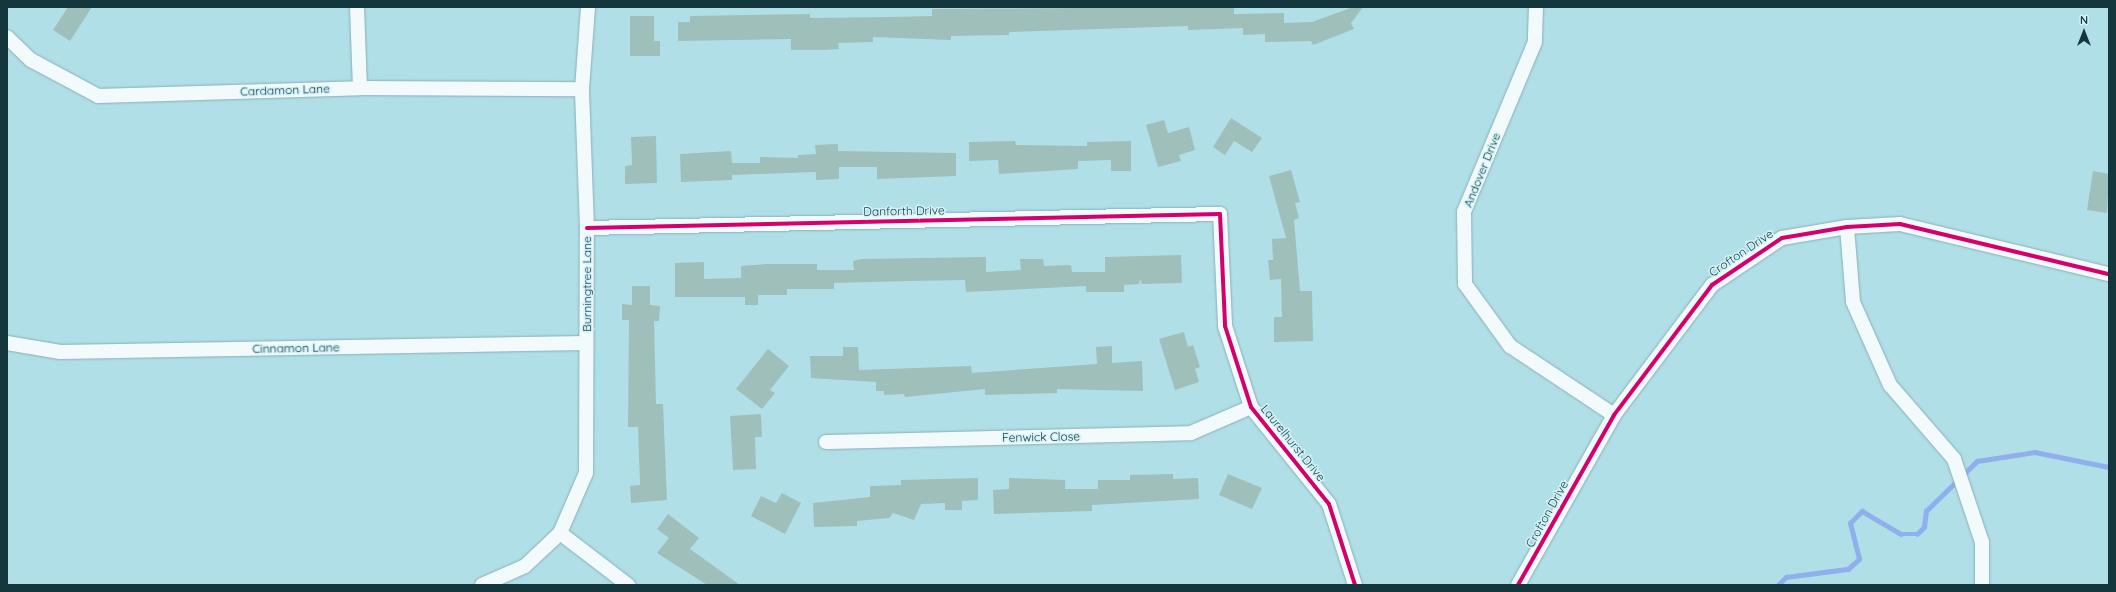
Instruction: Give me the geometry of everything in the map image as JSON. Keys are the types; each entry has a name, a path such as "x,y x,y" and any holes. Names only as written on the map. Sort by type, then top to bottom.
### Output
{"street":[{"path":"357,7 360,88"},
{"name":"Burningtree Lane","path":"560,533 586,473 587,228 582,88 588,7"},
{"name":"Andover Drive","path":"1536,7 1535,42 1464,212 1465,284 1510,346 1614,415"},
{"name":"Cardamon Lane","path":"7,37 31,60 98,96 360,88 582,88"},
{"name":"Danforth Drive","path":"587,228 1220,214"},
{"name":"Laurelhurst Drive","path":"1220,214 1225,326 1251,407 1329,504 1354,585"},
{"name":"Crofton Drive","path":"1518,585 1614,415 1712,285 1782,238 1847,227 1900,224 2109,274"},
{"path":"1847,227 1853,302 1890,385 1956,465 1982,542 1982,585"},
{"name":"Cinnamon Lane","path":"7,343 60,352 586,343"},
{"name":"Fenwick Close","path":"826,442 1192,433 1251,407"},
{"path":"482,585 525,566 560,533 628,585"}],"building":[{"path":"68,7 92,7 70,41 53,30"},
{"path":"1234,7 1234,14 1284,13 1284,23 1312,22 1353,7 1363,7 1351,23 1354,29 1313,45 1311,41 1265,42 1265,34 1243,35 1243,28 1188,30 1188,26 1009,32 1009,35 951,36 951,40 873,37 873,42 838,43 839,49 825,50 791,50 791,39 678,41 678,22 690,22 690,16 810,14 810,18 890,17 932,16 932,9"},
{"path":"630,16 654,16 654,41 660,41 660,56 630,56"},
{"path":"1231,118 1262,138 1252,152 1234,141 1225,155 1213,147"},
{"path":"1164,120 1168,133 1189,127 1195,150 1179,155 1181,161 1158,167 1146,125"},
{"path":"656,136 657,183 625,184 625,166 632,165 631,137"},
{"path":"1015,141 1016,145 1087,146 1087,142 1131,141 1131,171 1111,171 1111,160 1078,161 1078,169 999,174 998,160 969,161 969,142"},
{"path":"838,144 838,151 956,153 956,176 877,179 877,167 839,167 839,179 816,180 816,172 732,175 732,180 681,182 680,154 731,151 732,163 760,163 760,157 798,158 798,155 816,154 815,145"},
{"path":"1291,170 1300,202 1295,203 1299,218 1294,220 1300,291 1312,291 1313,341 1274,342 1274,317 1282,317 1281,279 1270,280 1268,260 1273,260 1272,239 1286,238 1269,176"},
{"path":"2093,171 2109,174 2107,213 2087,210"},
{"path":"1181,255 1182,283 1142,284 1140,279 1139,284 1124,285 1124,292 1086,292 1086,286 966,292 965,280 834,283 834,289 787,289 787,295 758,295 758,305 745,305 745,297 675,297 675,263 704,262 704,279 741,278 741,266 766,264 817,264 817,270 854,270 853,261 862,259 986,257 986,272 1021,270 1020,259 1043,259 1044,266 1071,265 1072,272 1105,272 1105,257"},
{"path":"632,286 650,286 650,305 660,306 659,321 654,321 656,404 663,404 667,500 631,503 630,486 640,485 638,427 628,427 629,320 622,320 622,304 632,305"},
{"path":"1184,332 1188,347 1193,345 1200,367 1195,369 1199,382 1175,390 1159,339"},
{"path":"1112,346 1112,363 1142,361 1143,391 1057,389 1057,393 985,395 985,389 905,397 904,394 884,395 884,391 876,391 876,382 811,378 810,356 843,356 843,347 858,347 859,370 971,366 972,373 1097,364 1096,347"},
{"path":"768,349 789,366 770,390 775,393 762,409 736,389"},
{"path":"761,414 762,437 755,437 756,469 733,470 730,416"},
{"path":"1173,474 1173,479 1198,478 1199,499 1092,505 1092,511 994,514 993,490 1009,489 1009,478 1065,480 1065,489 1098,489 1098,480 1130,480 1130,475"},
{"path":"1228,474 1262,488 1252,509 1219,495"},
{"path":"978,478 978,500 962,501 962,510 945,510 945,503 921,504 914,520 893,513 889,518 857,521 857,526 814,527 813,503 870,497 870,486 901,485 901,480"},
{"path":"782,493 801,503 785,534 751,516 761,496 776,503"},
{"path":"668,514 699,538 690,549 740,585 707,585 657,553 669,538 657,529"}],"waterway":[{"path":"1778,585 1786,577 1848,569 1859,559 1850,523 1862,511 1901,534 1917,534 1924,527 1926,511 1977,461 2035,452 2109,467"}],"cycle path":[{"path":"587,228 1220,214 1225,326 1251,407 1329,504 1355,585"},
{"path":"1518,585 1614,415 1712,285 1782,238 1847,227 1900,224 2109,274"}]}
